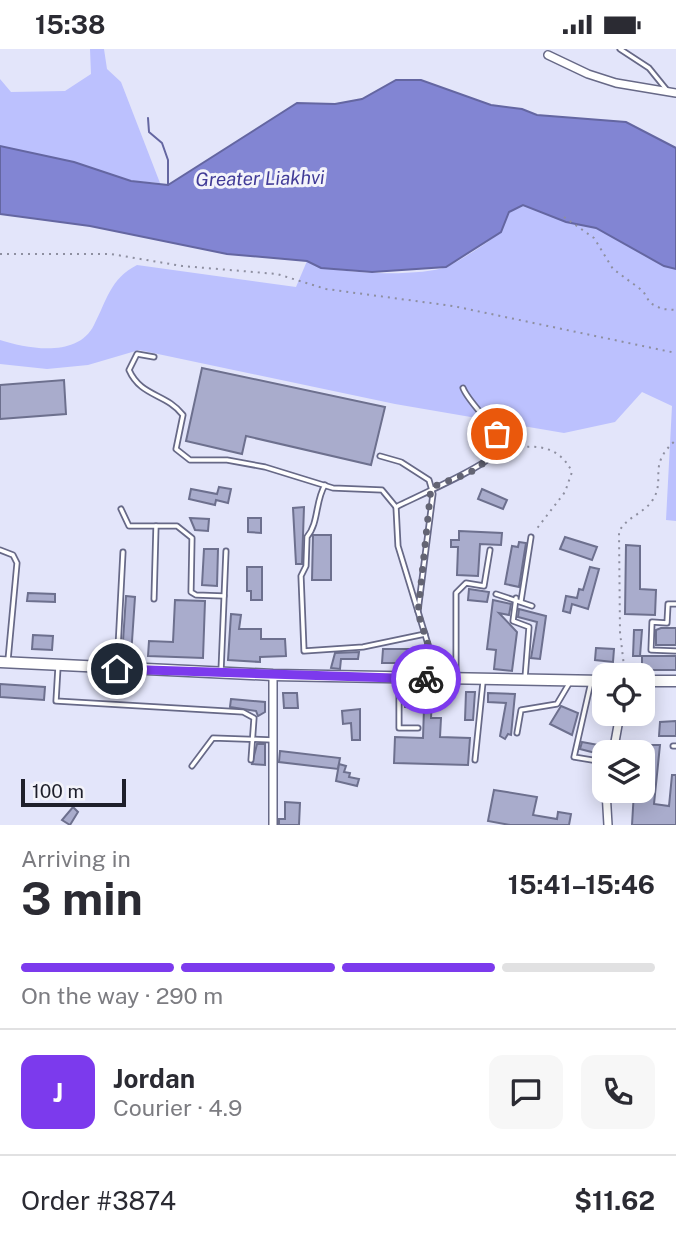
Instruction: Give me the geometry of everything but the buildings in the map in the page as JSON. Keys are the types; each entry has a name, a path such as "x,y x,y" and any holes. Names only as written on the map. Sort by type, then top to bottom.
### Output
{"main road":[{"path":"4,662 272,675 591,681"},
{"path":"655,681 676,681"}],"street":[{"path":"545,52 588,74 616,83 672,92"},
{"path":"272,675 273,825"},
{"path":"607,803 608,825"}],"lane":[{"path":"620,49 649,68 672,92"},
{"path":"154,357 137,354 129,370 136,385 176,406 183,415 176,449 190,460 227,460 265,467 325,485 382,491 396,507 398,546 439,679"},
{"path":"396,507 431,488 474,471 492,455 497,434 483,411 467,398 463,388"},
{"path":"380,456 401,462 429,480 431,488 418,613"},
{"path":"325,485 317,497 313,530 307,537 306,566 301,576 304,651 362,647 425,634"},
{"path":"121,509 130,526 177,526 192,538 191,591 196,595 225,596"},
{"path":"153,599 156,526"},
{"path":"524,680 529,627 513,621 531,537"},
{"path":"0,550 13,555 17,563 4,662"},
{"path":"456,680 456,593 466,583 484,586 490,550"},
{"path":"221,673 226,551"},
{"path":"117,669 123,552"},
{"path":"496,594 532,606"},
{"path":"676,604 668,604 667,622 652,622 651,650 676,651"},
{"path":"59,665 56,701 243,712 254,718 251,760"},
{"path":"399,679 399,728 418,728"},
{"path":"475,759 484,680"},
{"path":"517,733 521,710 557,704 571,680"},
{"path":"591,681 574,757 592,760"},
{"path":"192,766 213,738 273,740"}],"path":[{"path":"564,217 594,238 613,269 643,291 650,303 662,309 676,310"},
{"path":"0,254 111,254 182,266 276,274 326,289 453,306 676,353"},
{"path":"624,663 620,632 619,532 621,526 651,503 655,495 658,462 663,451 676,440"},
{"path":"492,455 519,446 542,446 566,459 569,465 572,472 565,492 531,537"}],"shaded area":[{"path":"90,49 104,49 107,69 121,82 160,183 131,181 74,162 0,146 0,79 11,92 65,91 91,74"},
{"path":"523,205 566,222 596,228 664,266 676,269 676,521 666,520 672,406 642,392 615,422 564,433 395,404 139,350 88,365 47,369 0,364 0,340 38,348 65,347 76,343 87,335 94,325 115,284 137,265 296,287 307,261 319,266 355,272 433,270 451,265 490,240 501,230 509,212"}],"water":[{"name":"Greater Liakhvi","path":"396,80 421,80 491,105 522,109 537,115 626,122 676,148 676,269 664,266 596,228 566,222 523,205 509,212 501,232 446,267 372,272 321,268 307,261 227,254 90,226 0,214 0,146 74,162 131,181 168,185 297,103 335,104 362,99"}],"waterway":[{"path":"148,118 149,132 162,143 168,160 168,185"}],"way so far":[{"path":"426,679 439,679 418,613 433,494 431,488 457,475 474,471 492,455 497,434"}],"route":[{"path":"117,669 426,679"}]}
